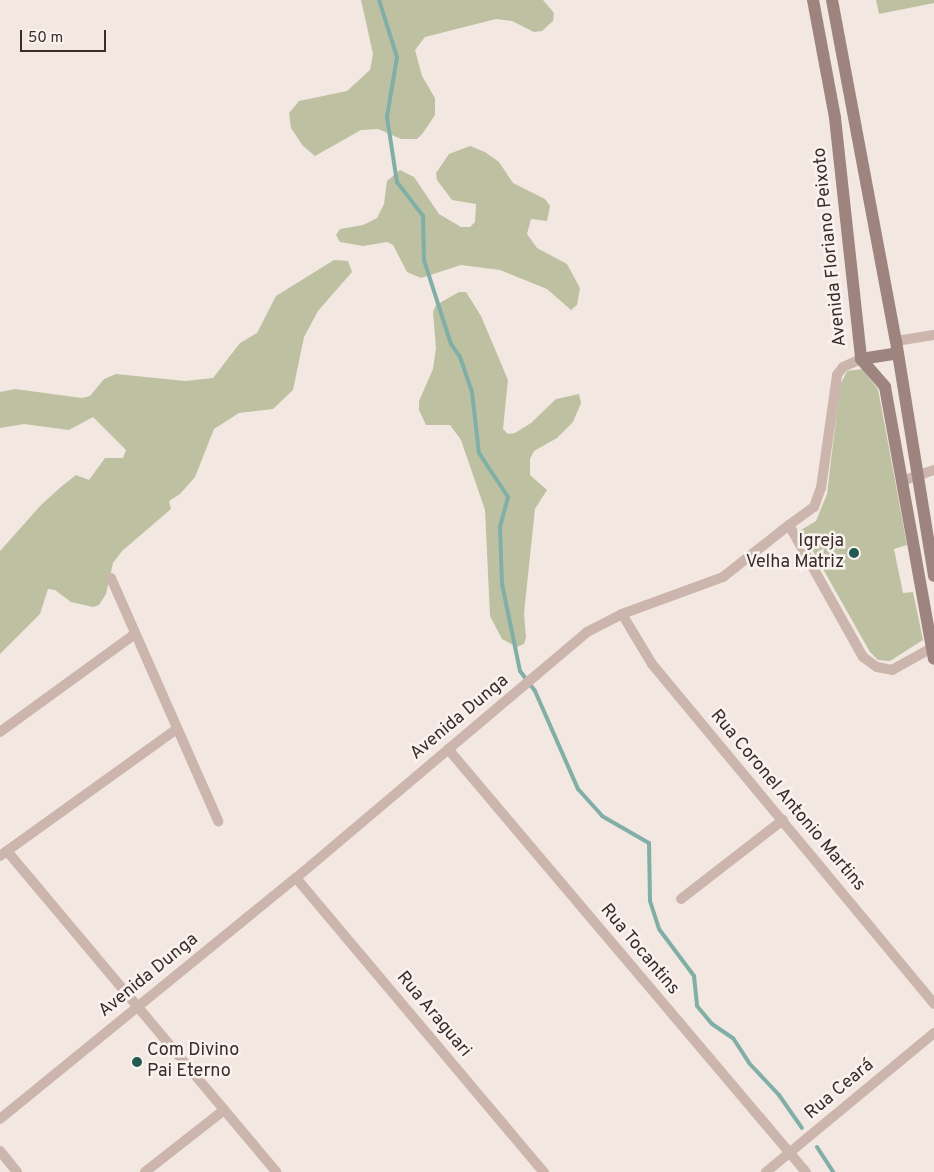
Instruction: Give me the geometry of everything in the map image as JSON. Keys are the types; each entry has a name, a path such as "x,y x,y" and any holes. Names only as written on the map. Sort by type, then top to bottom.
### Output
{"street":[{"name":"Avenida Floriano Peixoto","path":"813,0 834,118 861,359 885,387 932,654"},
{"path":"832,0 897,347 934,576"},
{"path":"818,23 836,18"},
{"path":"834,118 854,114"},
{"path":"861,359 934,335"},
{"name":"Avenida Dunga","path":"0,1119 136,1006 296,878 587,632 622,614 724,577 814,507 821,488 837,374 842,367 861,359"},
{"path":"902,481 934,470"},
{"path":"789,525 863,656 877,667 892,670 932,654"},
{"path":"111,578 218,821"},
{"name":"Rua Coronel Antonio Martins","path":"622,614 652,664 934,1004"},
{"path":"0,732 135,634"},
{"path":"177,729 3,854 136,1006 276,1172"},
{"name":"Rua Tocantins","path":"448,749 806,1172"},
{"path":"681,899 782,820"},
{"name":"Rua Araguari","path":"296,878 544,1172"},
{"name":"Rua Ceará","path":"766,1172 934,1033"},
{"path":"145,1172 224,1110"},
{"path":"0,1151 17,1172"}],"green space":[{"path":"361,0 543,0 554,13 553,21 542,31 534,32 512,21 496,19 425,37 415,50 422,76 435,98 435,115 423,133 417,139 401,139 378,129 361,130 315,156 303,146 291,128 289,113 299,101 347,91 370,70 373,54"},
{"path":"876,0 934,0 934,3 879,14"},
{"path":"470,146 485,152 499,162 513,183 545,199 550,206 547,221 531,219 527,234 537,248 567,264 580,288 577,305 571,310 547,289 500,270 461,265 421,278 407,272 393,245 387,242 363,246 340,242 336,235 340,229 363,225 377,218 384,204 387,181 400,170 414,177 439,214 461,227 470,227 475,222 476,204 452,200 437,180 436,173 449,154"},
{"path":"334,260 348,261 352,272 318,311 304,337 293,390 273,409 239,413 214,429 195,477 180,494 169,501 171,509 122,551 113,563 106,594 99,605 93,607 71,602 55,590 48,589 40,614 0,654 0,551 41,505 62,486 76,475 89,480 105,458 123,458 126,450 93,417 69,430 24,424 0,428 0,392 15,389 82,398 90,396 104,379 116,374 185,381 213,378 240,343 257,333 276,296"},
{"path":"459,292 466,292 481,316 508,380 503,429 508,434 515,433 531,423 556,399 579,394 581,403 573,422 557,438 534,451 530,459 530,475 547,490 535,509 524,613 526,637 524,644 517,647 502,639 490,616 485,510 461,440 450,425 426,425 419,410 419,401 433,369 436,348 433,312 436,305"},
{"path":"862,369 878,389 907,545 894,549 903,593 913,592 923,640 890,661 878,660 870,652 801,530 816,521 827,494 840,385 847,371"}],"waterway":[{"path":"379,0 397,57 387,117 397,182 423,216 424,260 451,344 460,357 472,392 479,453 508,497 500,527 502,584 520,671 535,691 578,789 602,816 649,843 650,901 659,929 694,976 697,1006 712,1024 733,1038 749,1063 779,1095 802,1128"},
{"path":"817,1147 833,1172"}],"place":[{"name":"Igreja Velha Matriz","path":"854,553"},
{"name":"Com Divino Pai Eterno","path":"137,1062"}]}
